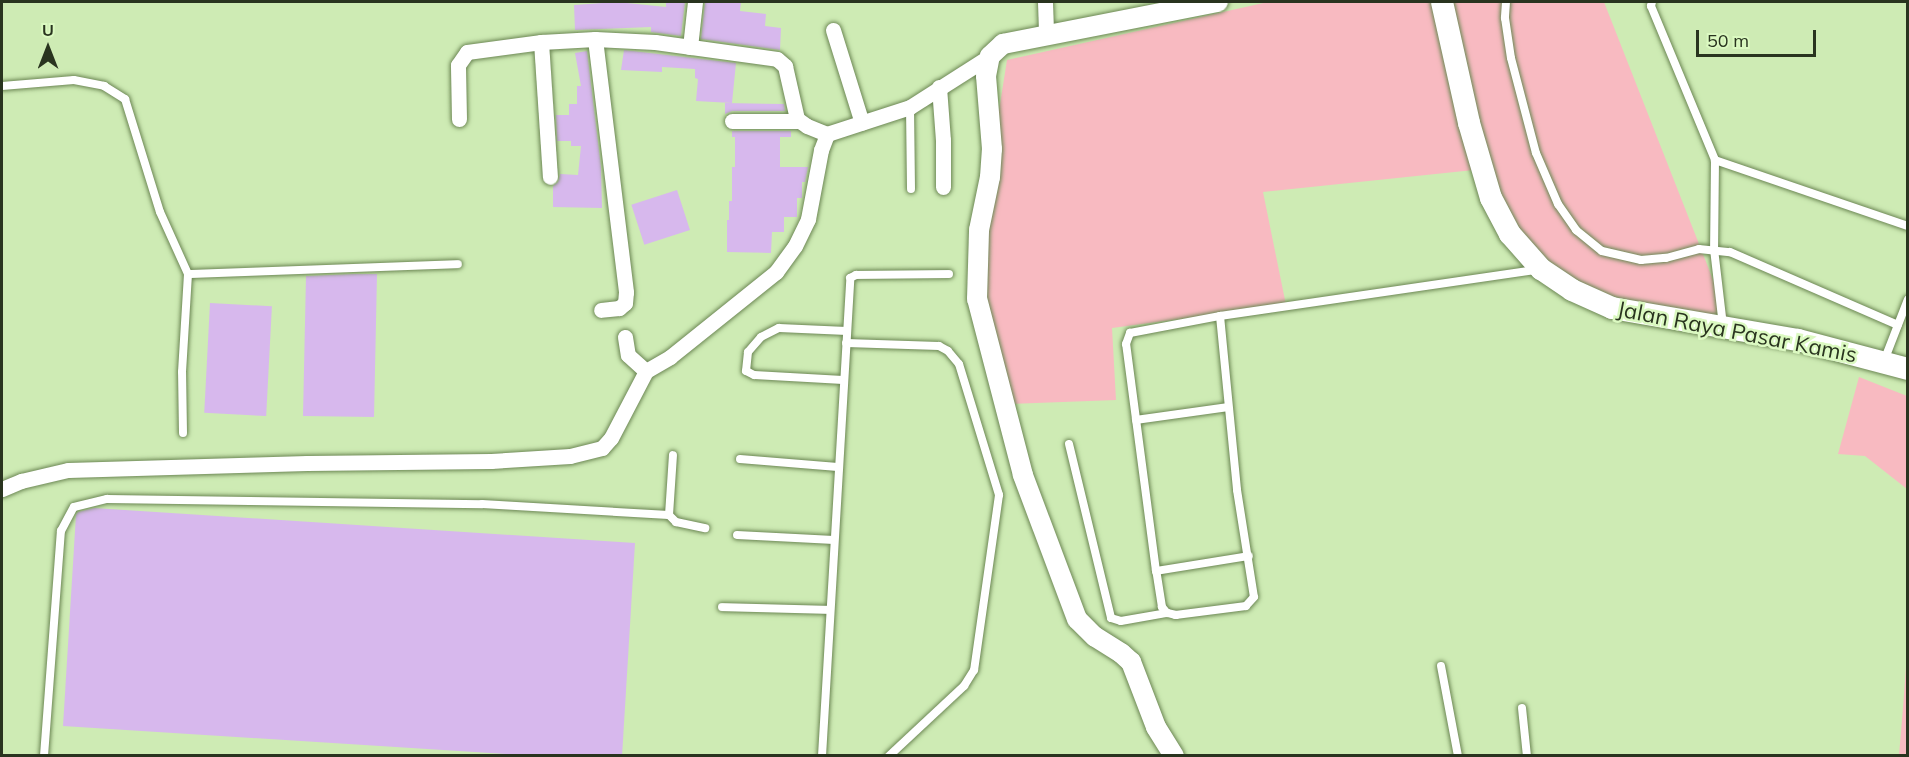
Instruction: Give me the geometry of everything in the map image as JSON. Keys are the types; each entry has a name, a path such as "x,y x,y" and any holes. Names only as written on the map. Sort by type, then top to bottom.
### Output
{"main road":[{"name":"Jalan Raya Pasar Kamis","path":"1442,2 1469,123 1491,198 1510,234 1541,269 1572,290 1612,308 1798,340 1908,369"}],"street":[{"path":"690,47 695,2"},
{"path":"1045,2 1046,36"},
{"path":"732,121 798,121 827,134 910,107 990,56 1004,44 1218,2"},
{"path":"833,30 862,123"},
{"path":"596,39 626,292 626,303 619,308 601,310"},
{"path":"459,119 458,65 463,55 473,50 541,42 596,39 690,47 781,60 785,66 793,111 798,121"},
{"path":"541,42 550,177"},
{"path":"990,56 986,76 991,168 979,230 976,265 977,299 985,338 1023,476 1077,619 1095,638 1121,653 1131,662 1156,727 1174,756"},
{"path":"939,87 943,140 943,187"},
{"path":"2,489 21,480 68,470 307,463 491,461 570,456 602,448 611,438 646,371 670,357 776,272 795,246 808,219 821,150 827,134"},
{"path":"626,337 628,355 646,371"}],"lane":[{"path":"1506,2 1505,18 1511,58 1536,153 1558,204 1576,230 1602,251 1641,260 1666,258 1699,249 1730,252 1898,325"},
{"path":"1652,2 1651,6 1715,160 1714,249 1724,327"},
{"path":"2,86 74,80 104,86 124,99 160,212 188,274 182,372 183,433"},
{"path":"910,107 911,189"},
{"path":"1715,160 1908,226"},
{"path":"188,274 458,264"},
{"path":"1167,613 1162,606 1156,571 1136,420 1126,344 1130,333 1220,316 1541,269"},
{"path":"822,756 850,278 856,275 949,274"},
{"path":"1884,362 1908,298"},
{"path":"1069,444 1111,618 1121,621 1167,613 1176,615 1246,606 1254,597 1237,489 1220,316"},
{"path":"843,380 754,375 746,371 748,352 760,337 779,328 847,331"},
{"path":"846,343 939,346 948,351 959,364 999,495 974,669 964,686 889,756"},
{"path":"1136,420 1228,407"},
{"path":"669,515 673,455"},
{"path":"740,459 838,467"},
{"path":"44,756 61,531 74,507 107,499 482,504 669,515 682,524 705,528"},
{"path":"737,535 834,540"},
{"path":"1156,571 1249,556"},
{"path":"722,606 829,610"},
{"path":"1441,666 1458,756"},
{"path":"1522,708 1527,756"}],"shaded area":[{"path":"1268,2 1604,2 1732,328 1525,273 1493,168 1263,192 1286,305 1112,328 1116,400 1008,404 982,320 981,224 1007,60"},
{"path":"1859,377 1907,396 1907,489 1865,456 1838,454"},
{"path":"1907,653 1907,755 1899,755 1903,708"}],"building":[{"path":"617,2 666,7 666,2 685,2 681,36 651,32 651,27 575,30 574,5"},
{"path":"705,2 741,2 740,11 766,14 765,26 781,28 780,50 701,39"},
{"path":"624,50 736,63 732,103 696,101 698,79 695,78 695,69 662,67 662,72 621,70"},
{"path":"587,51 601,167 602,208 553,207 553,186 558,182 560,174 578,175 581,146 571,146 571,141 557,141 556,115 569,115 569,104 577,104 577,86 581,86 575,53"},
{"path":"725,103 784,104 785,111 732,111 725,114"},
{"path":"732,131 791,131 791,137 780,137 780,167 808,167 805,182 802,182 802,198 797,198 797,217 784,217 784,232 772,232 771,253 727,252 727,220 729,220 729,201 732,201 732,167 735,167 735,137 732,137"},
{"path":"677,190 690,230 644,245 631,205"},
{"path":"377,274 374,417 303,416 306,276"},
{"path":"210,303 272,306 266,416 204,413"},
{"path":"94,508 635,543 622,756 537,756 63,726 76,515 78,512"}]}
